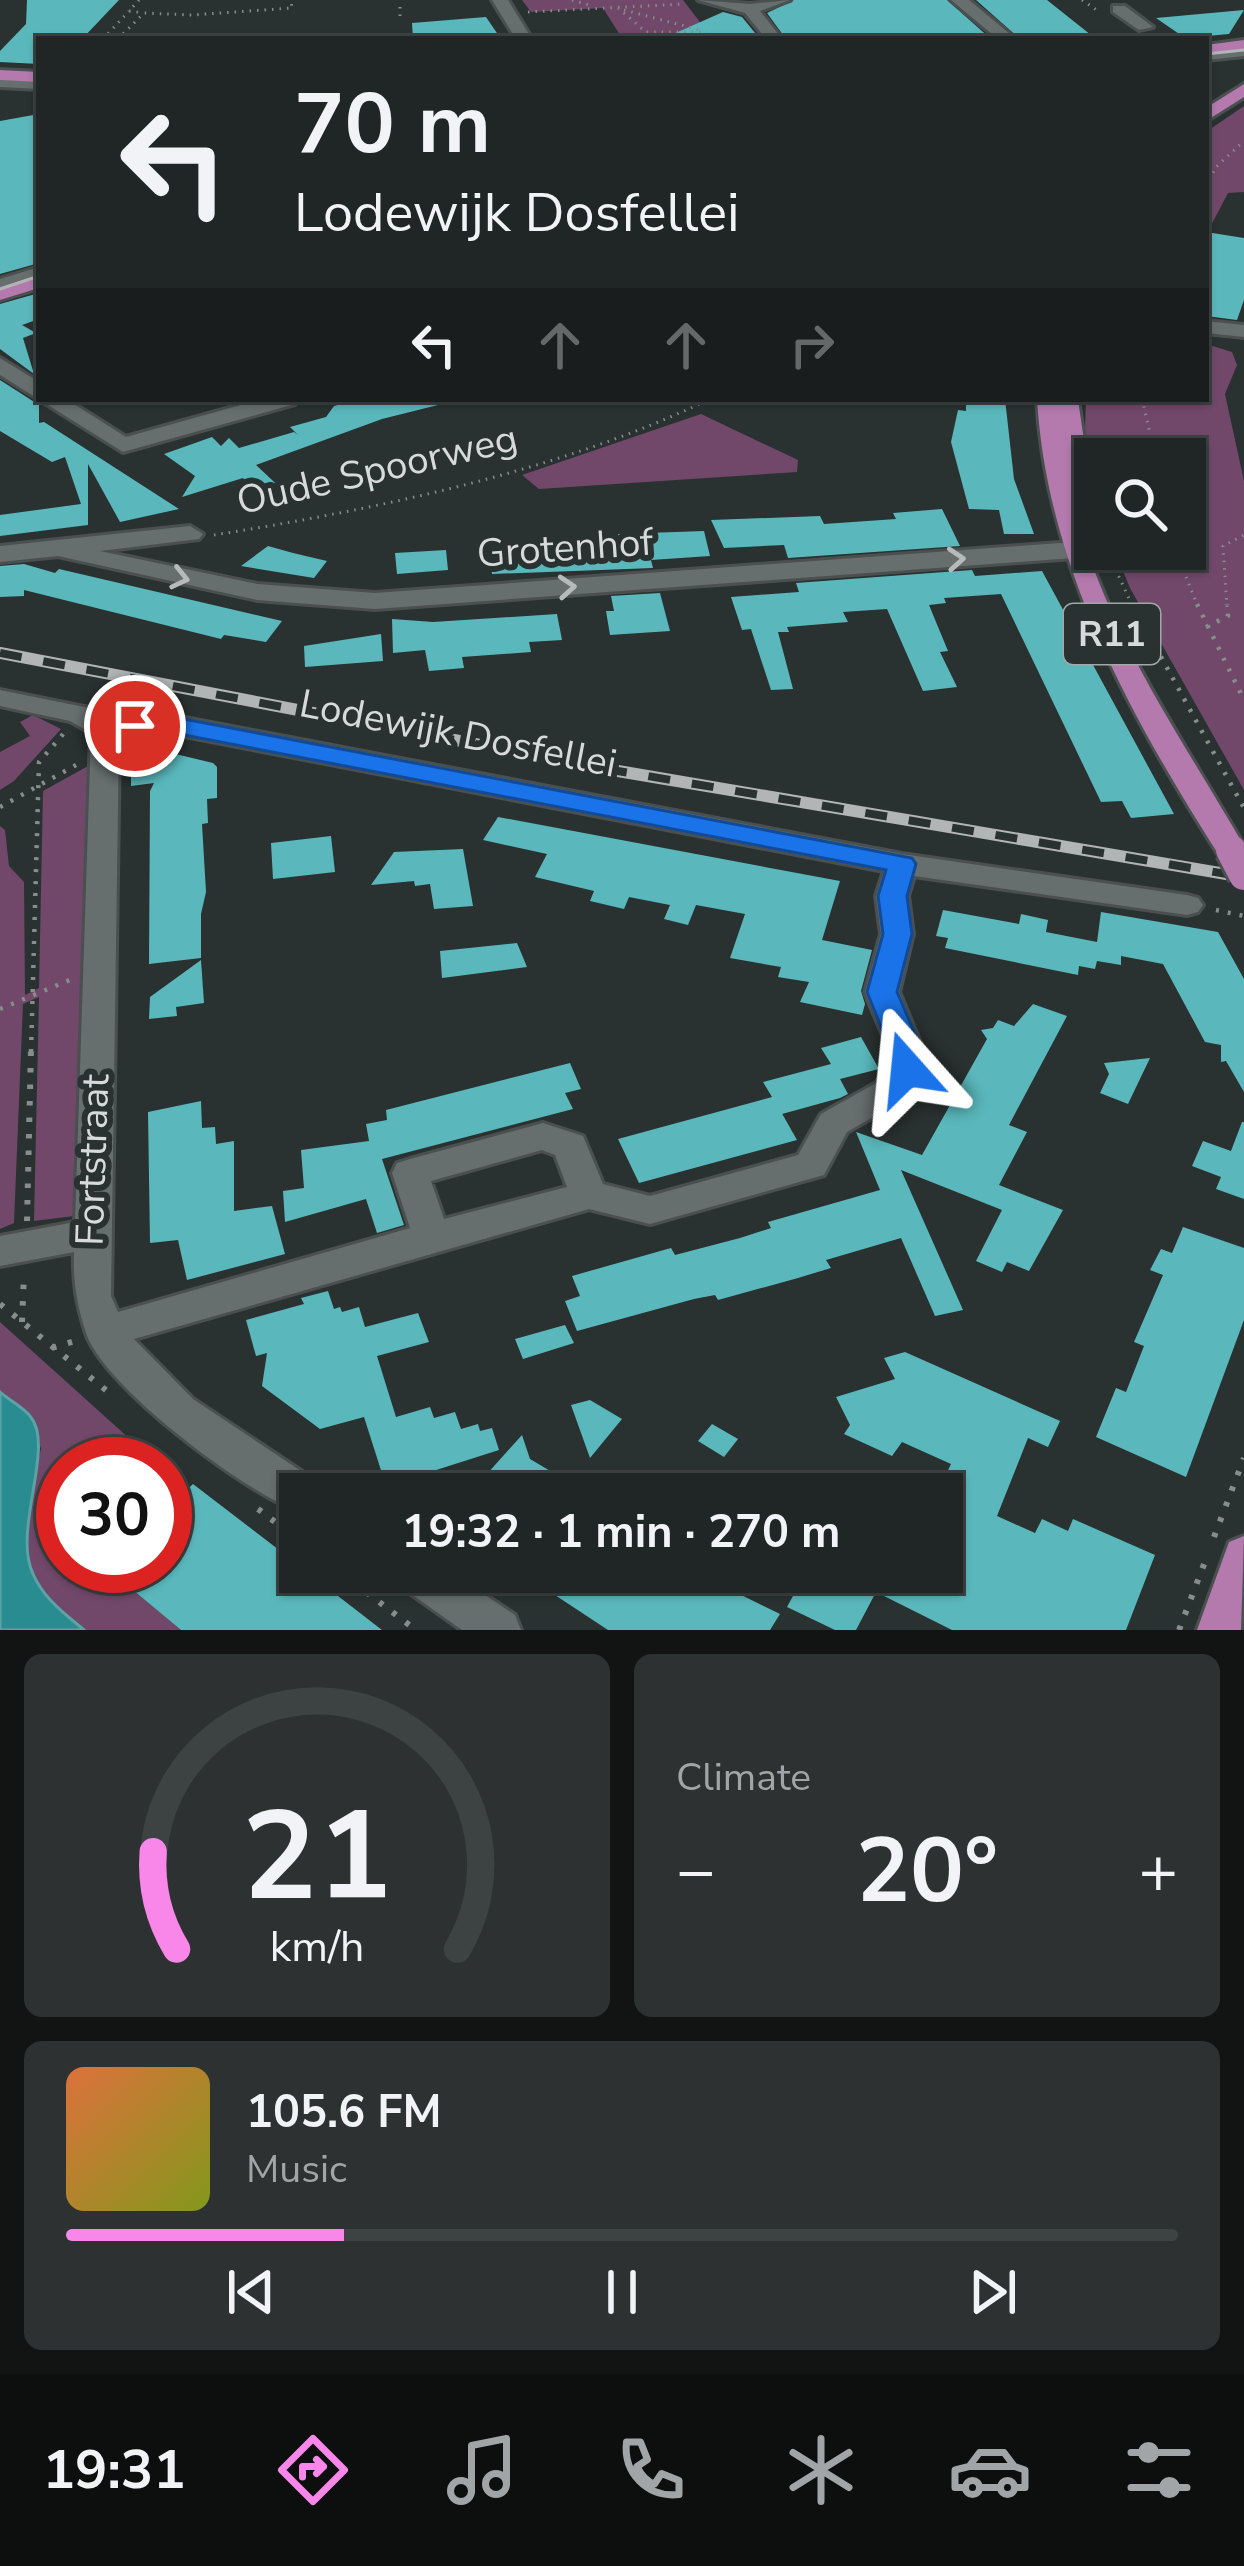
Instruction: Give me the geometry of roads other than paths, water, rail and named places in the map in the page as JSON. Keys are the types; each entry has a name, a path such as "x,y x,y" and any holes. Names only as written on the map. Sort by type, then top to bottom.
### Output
{"main road":[{"path":"1209,56 1244,52"},
{"path":"0,81 36,83"},
{"path":"1209,114 1244,89"},
{"path":"0,286 36,275"},
{"name":"R11","path":"1048,402 1051,459 1074,515"},
{"name":"R11","path":"1067,402 1074,466"},
{"name":"R11","path":"1099,570 1240,854"},
{"path":"1219,1630 1244,1556"}],"street":[{"path":"707,1 750,9 782,0"},
{"path":"959,0 1004,36"},
{"path":"504,7 522,36"},
{"path":"750,9 772,36"},
{"path":"1119,9 1145,27"},
{"path":"1209,327 1244,331"},
{"path":"0,365 36,390"},
{"path":"55,402 123,445 276,402"},
{"name":"Grotenhof","path":"0,554 190,534"},
{"name":"Grotenhof","path":"66,550 272,598 306,601 375,601 1074,550"},
{"name":"Lodewijk Dosfellei","path":"0,698 92,722 184,727 902,864 1186,904"},
{"name":"Fortstraat","path":"92,722 99,968 89,1278 105,1332 141,1379 279,1478"},
{"path":"105,1332 590,1195 650,1210 812,1165 832,1124 897,1087 909,1057 882,992 897,934 892,896 902,864"},
{"path":"432,1237 410,1173 543,1136 570,1146 590,1195"},
{"path":"13,1248 90,1234"},
{"path":"445,1593 499,1630"}],"water":[{"path":"0,1392 30,1416 37,1430 27,1535 36,1593 45,1593 84,1630 0,1630"}],"tram line":[{"path":"1209,54 1244,50"},
{"path":"0,289 36,277"}],"railway":[{"path":"0,653 612,770 1244,877"}]}
